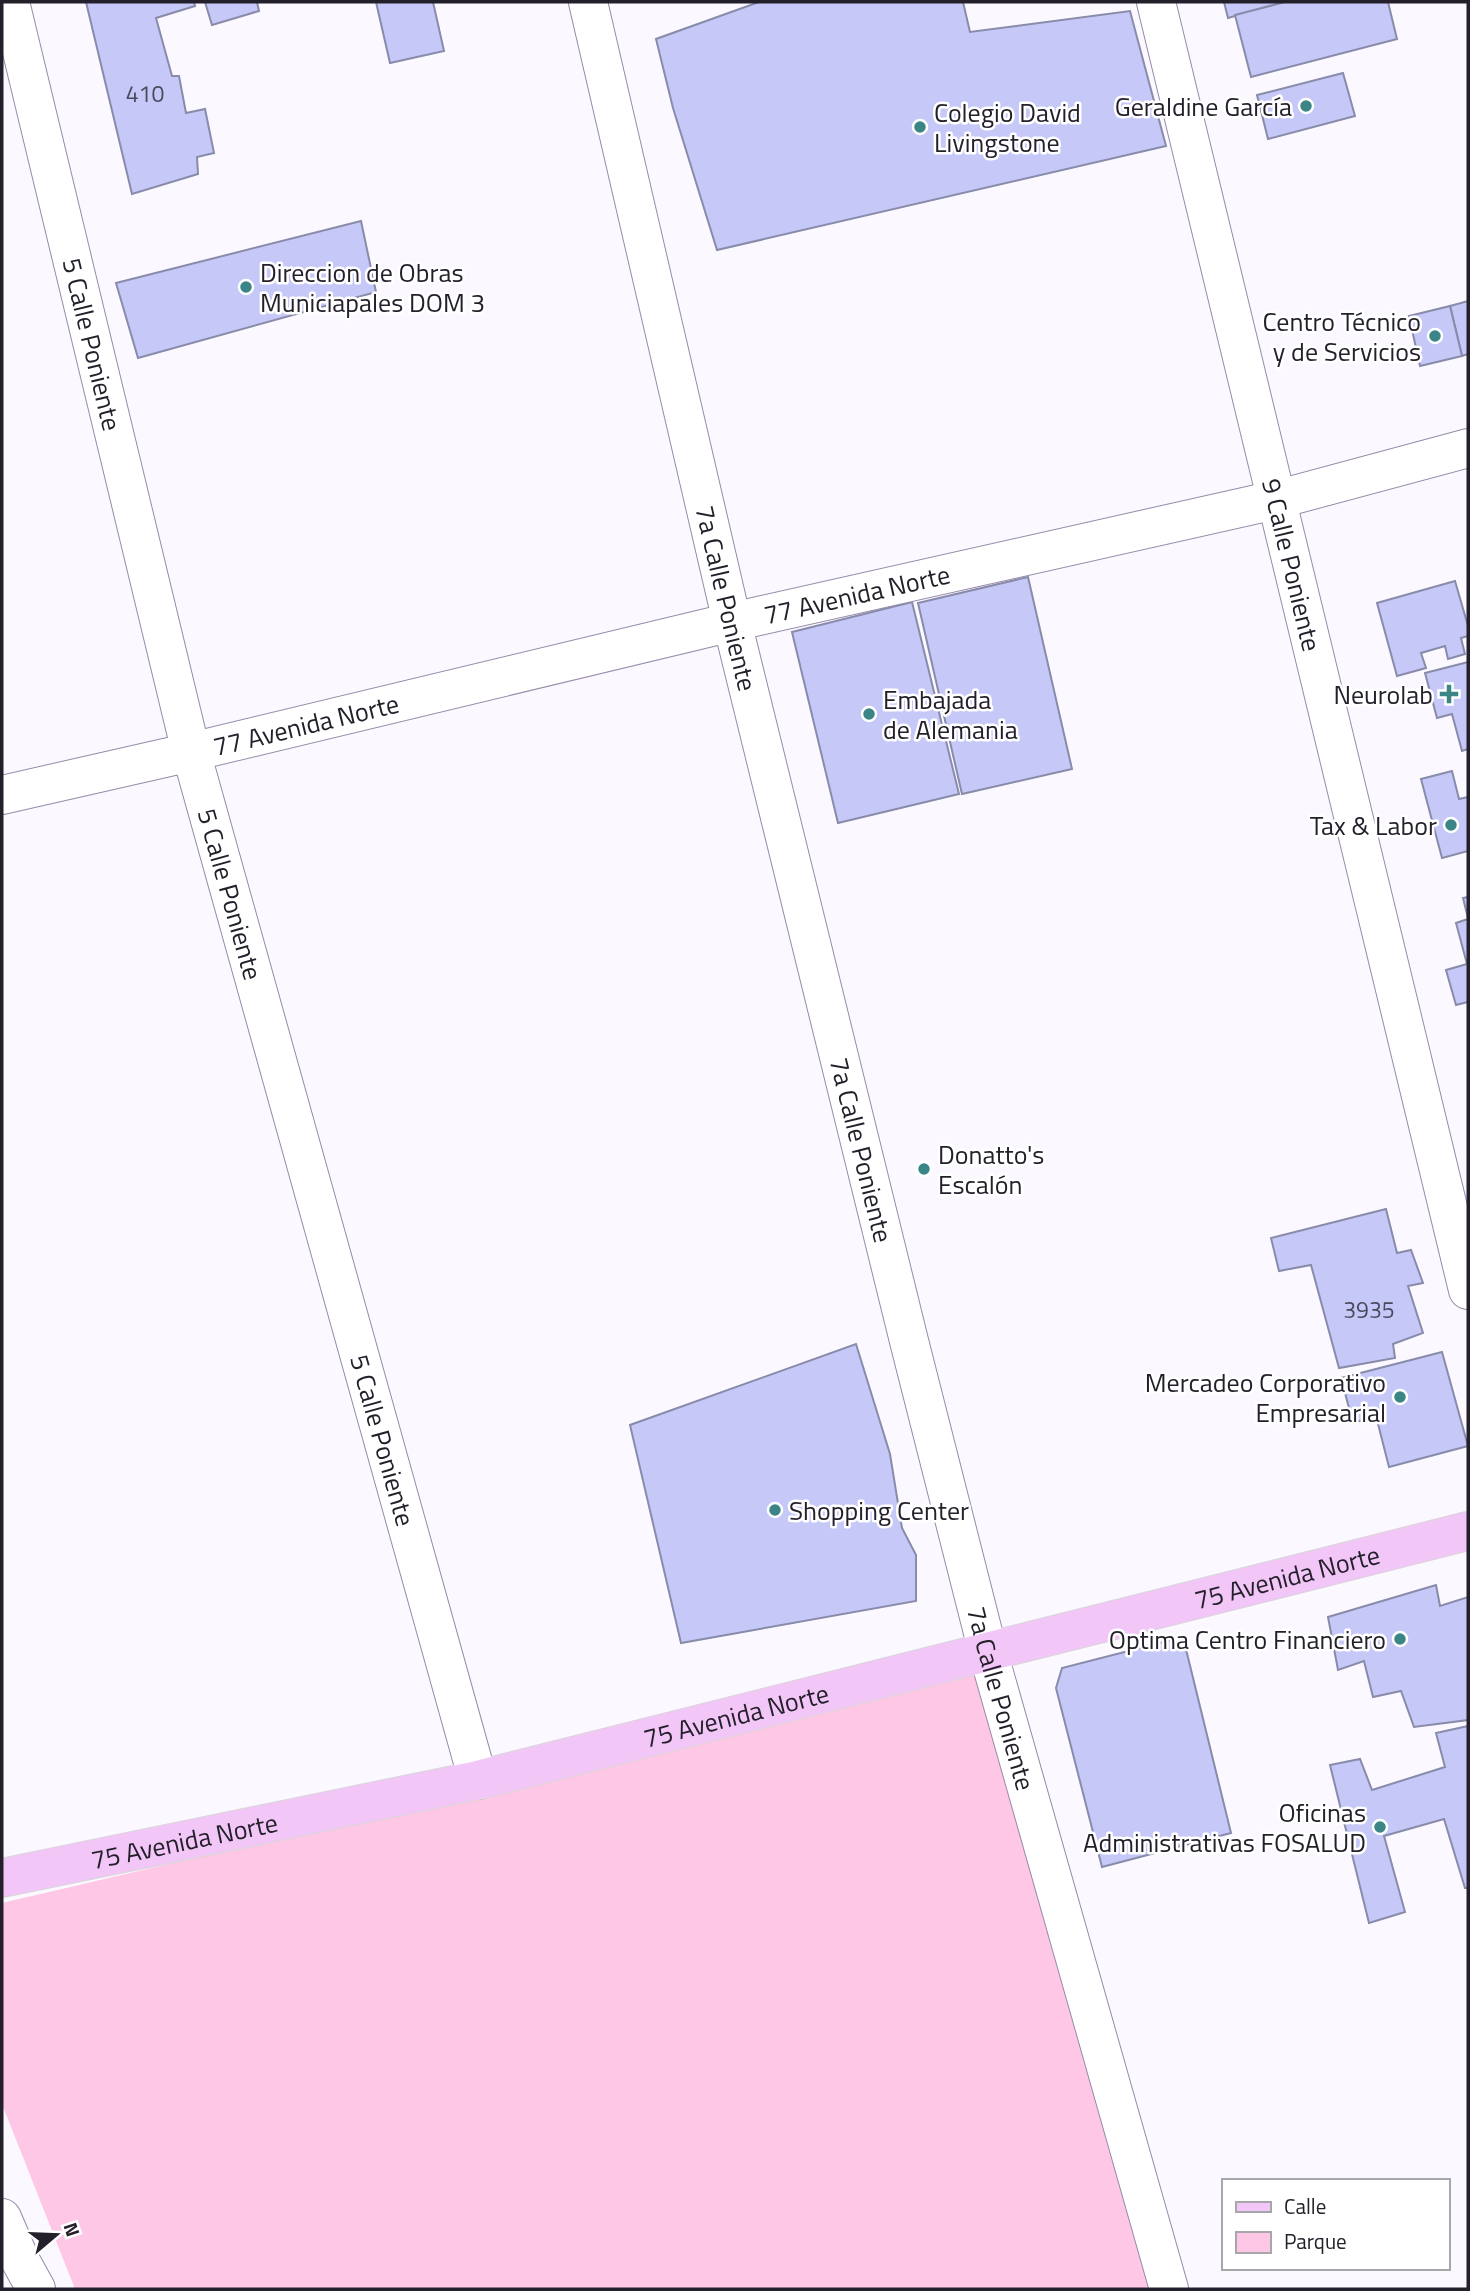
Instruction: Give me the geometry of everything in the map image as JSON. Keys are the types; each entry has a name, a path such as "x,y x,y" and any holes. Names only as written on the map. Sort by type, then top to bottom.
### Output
{"main road":[{"name":"75 Avenida Norte","path":"2,1878 478,1780 1468,1531"}],"street":[{"name":"5 Calle Poniente","path":"10,2 191,752 478,1780"},
{"name":"7a Calle Poniente","path":"587,2 732,622 988,1652 1169,2289"},
{"name":"9 Calle Poniente","path":"1156,2 1468,1290"},
{"name":"77 Avenida Norte","path":"2,796 732,622 1275,500 1468,448"},
{"path":"2,2218 19,2271"}],"green space":[{"path":"1002,1662 1169,2289 75,2289 2,2104 2,1903 539,1777"}],"building":[{"path":"86,2 194,2 195,6 156,18 172,76 179,76 186,113 205,109 214,153 197,157 198,174 132,194"},
{"path":"205,2 257,2 259,11 212,25"},
{"path":"376,2 433,2 444,51 390,63"},
{"name":"Colegio David Livingstone","path":"759,2 963,2 970,32 1130,11 1166,146 717,250 673,108 656,39"},
{"path":"1224,2 1285,2 1228,18"},
{"path":"1285,2 1388,2 1397,39 1251,77 1235,15"},
{"name":"Geraldine García","path":"1343,73 1355,116 1268,139 1257,95"},
{"name":"Direccion de Obras Municiapales DOM 3","path":"361,221 376,292 138,358 116,283"},
{"path":"1468,301 1468,354 1462,356 1450,306"},
{"name":"Centro Técnico y de Servicios","path":"1450,306 1462,356 1420,366 1409,316"},
{"path":"1028,577 1072,769 962,794 918,603"},
{"path":"1455,581 1468,626 1468,636 1461,638 1465,654 1448,659 1445,646 1421,653 1426,668 1397,676 1377,603"},
{"path":"912,602 959,794 838,823 792,632"},
{"name":"Neurolab","path":"1468,662 1468,749 1462,751 1452,714 1437,718 1425,673"},
{"name":"Tax & Labor","path":"1452,771 1459,799 1468,797 1468,851 1442,858 1421,779"},
{"path":"1468,897 1468,918 1463,898"},
{"path":"1468,919 1468,1002 1456,1005 1446,970 1467,964 1456,923"},
{"path":"1386,1209 1397,1253 1411,1250 1423,1283 1408,1286 1423,1333 1393,1344 1395,1358 1339,1368 1311,1265 1279,1271 1271,1238"},
{"name":"Shopping Center","path":"856,1344 890,1454 902,1528 916,1555 916,1601 681,1643 630,1425"},
{"name":"Mercadeo Corporativo Empresarial","path":"1442,1352 1468,1446 1389,1467 1376,1416 1353,1423 1341,1378"},
{"name":"Optima Centro Financiero","path":"1436,1585 1440,1606 1468,1597 1468,1720 1414,1727 1401,1691 1373,1697 1364,1661 1338,1670 1328,1617"},
{"path":"1183,1637 1231,1833 1102,1867 1056,1688 1062,1668"},
{"name":"Oficinas Administrativas FOSALUD","path":"1468,1726 1468,1888 1465,1888 1444,1819 1384,1836 1405,1912 1369,1923 1330,1765 1360,1759 1372,1790 1445,1767 1436,1733"}],"place":[{"name":"Geraldine García","path":"1306,106"},
{"name":"Colegio David Livingstone","path":"920,127"},
{"name":"Direccion de Obras Municiapales DOM 3","path":"246,287"},
{"name":"Centro Técnico y de Servicios","path":"1435,336"},
{"name":"Neurolab","path":"1449,694"},
{"name":"Embajada de Alemania","path":"869,714"},
{"name":"Tax & Labor","path":"1451,825"},
{"name":"Donatto's Escalón","path":"924,1169"},
{"name":"Mercadeo Corporativo Empresarial","path":"1400,1397"},
{"name":"Shopping Center","path":"775,1510"},
{"name":"Optima Centro Financiero","path":"1400,1639"},
{"name":"Oficinas Administrativas FOSALUD","path":"1380,1827"}]}
